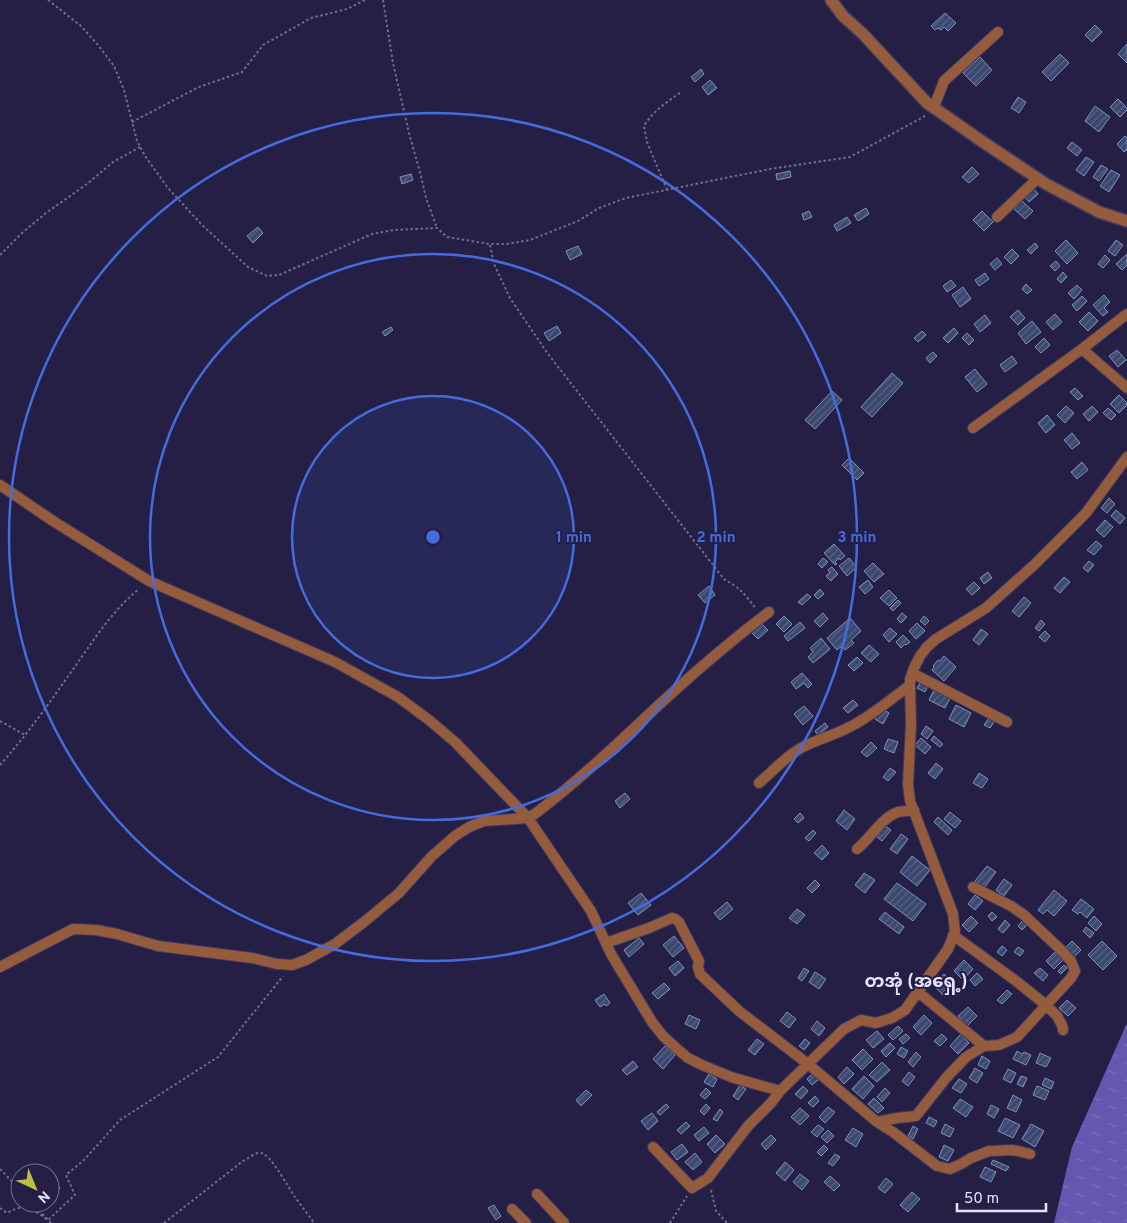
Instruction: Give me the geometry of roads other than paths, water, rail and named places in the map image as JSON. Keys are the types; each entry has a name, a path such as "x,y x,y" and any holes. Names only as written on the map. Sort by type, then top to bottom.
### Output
{"street":[{"path":"831,0 843,16 863,34 927,103 1046,184 1099,212 1127,221"},
{"path":"934,107 944,81 998,32"},
{"path":"997,217 1037,178"},
{"path":"973,428 1127,314"},
{"path":"1082,349 1127,388"},
{"path":"653,1148 692,1188 708,1178 748,1126 772,1102 780,1091 844,1029 861,1020 876,1023 892,1018 905,1010 948,949 954,932 953,914 910,801 908,784 911,724 910,685 912,673 920,656 936,639 986,608 1034,565 1086,513 1126,460"},
{"path":"0,485 53,521 149,581 335,662 398,698 455,742 528,818 591,911 620,970 652,1022 663,1036 688,1058 702,1065 731,1077 780,1091"},
{"path":"0,967 73,929 96,930 158,946 252,958 278,964 292,965 306,960 335,944 400,893 438,851 469,827 484,821 528,818 546,806 616,746 676,690 765,614"},
{"path":"912,673 1007,722"},
{"path":"760,783 806,745 856,724 910,685"},
{"path":"857,849 865,843 889,816 899,812 914,810"},
{"path":"877,1122 916,1116 946,1078 966,1058 984,1046 999,1045 1017,1037 1071,978 1074,971 1071,961 1024,916 1011,906 973,887"},
{"path":"606,943 672,918 675,919 679,922 699,962 700,974 739,1011 808,1064 877,1122 937,1166 950,1169 989,1151 1013,1150 1030,1154"},
{"path":"953,935 1046,1005 1057,1016 1063,1030"},
{"path":"918,992 984,1046"},
{"path":"537,1194 564,1223"},
{"path":"512,1209 526,1223"}],"water":[{"path":"1127,1023 1127,1223 1054,1223 1072,1147"}],"district":[{"name":"တအုံ (အရှေ့)","path":"916,982"}]}
